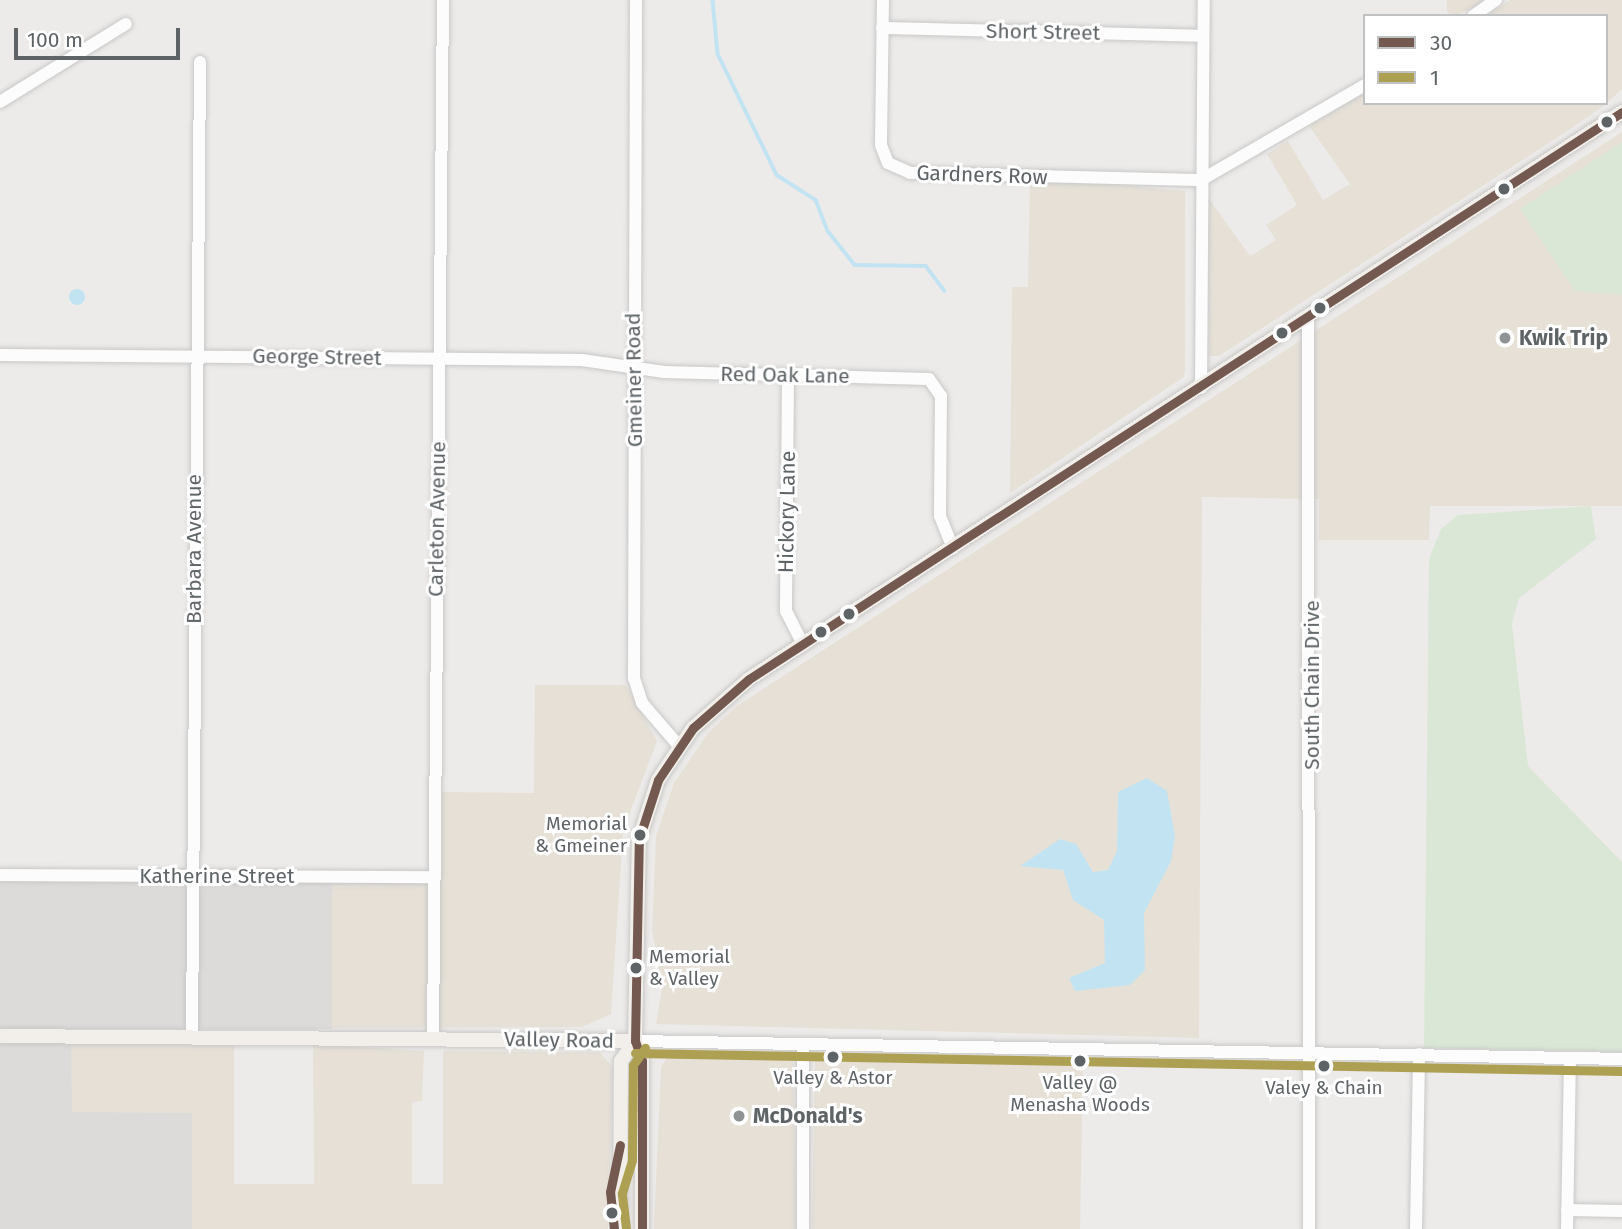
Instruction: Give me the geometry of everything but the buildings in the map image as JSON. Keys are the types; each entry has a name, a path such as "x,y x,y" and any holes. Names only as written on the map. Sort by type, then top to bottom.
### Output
{"main road":[{"path":"642,1229 642,1061 635,1041 639,839 652,794 679,746 729,693 1308,319 1622,112"},
{"name":"Valley Road","path":"0,1036 635,1041"},
{"path":"620,1229 621,1061 635,1041"}],"street":[{"name":"Carleton Avenue","path":"433,1038 443,0"},
{"name":"Gmeiner Road","path":"636,0 634,678 642,703 679,746"},
{"name":"Gardners Row","path":"883,0 881,145 895,169 1201,180"},
{"path":"1201,388 1204,0"},
{"path":"1476,14 1496,0"},
{"path":"0,102 126,24"},
{"name":"Short Street","path":"882,28 1203,36"},
{"name":"Barbara Avenue","path":"192,1036 195,356 200,62"},
{"path":"1201,180 1272,143 1363,86"},
{"name":"South Chain Drive","path":"1308,319 1309,1229"},
{"name":"George Street","path":"0,355 439,359 634,367"},
{"name":"Red Oak Lane","path":"634,367 936,383 941,396 940,516 953,549"},
{"name":"Hickory Lane","path":"788,375 786,611 803,645"},
{"name":"Katherine Street","path":"0,875 434,877"},
{"name":"Valley Road","path":"635,1041 1622,1059"},
{"path":"803,1044 803,1229"},
{"path":"1416,1229 1419,1054"},
{"path":"1567,1229 1570,1058"},
{"path":"1567,1210 1622,1211"}],"shaded area":[{"path":"1447,0 1486,0 1459,14 1447,12"},
{"path":"1510,0 1622,0 1622,89 1608,102 1608,14 1489,14"},
{"path":"1363,94 1363,105 1605,105 1219,356 1209,356 1209,199 1250,256 1276,240 1266,225 1297,205 1267,154 1288,141 1323,200 1350,184 1309,126"},
{"path":"1622,132 1622,506 1430,506 1429,540 1319,540 1319,499 1202,497 1199,1038 656,1024 662,988 652,930 656,836 674,783 708,733 737,706"},
{"path":"1030,177 1185,191 1185,369 1184,377 1010,493 1012,287 1028,287"},
{"path":"535,685 626,685 657,741 623,831 611,1014 582,1027 331,1028 332,881 439,883 442,792 534,793"},
{"path":"0,880 332,880 332,1029 0,1029"},
{"path":"0,1042 71,1042 72,1112 192,1113 192,1229 0,1229"},
{"path":"71,1043 234,1043 234,1184 314,1184 313,1044 424,1051 422,1101 412,1102 412,1184 443,1184 443,1051 600,1052 613,1068 608,1229 192,1229 192,1184 71,1112"},
{"path":"681,1052 793,1056 796,1229 654,1229 661,1067 668,1056"},
{"path":"815,1057 1083,1062 1080,1229 812,1229"}],"green space":[{"path":"1622,142 1622,295 1575,291 1520,209"},
{"path":"1591,506 1596,539 1519,598 1512,623 1528,766 1622,862 1622,1052 1424,1048 1429,559 1441,529 1458,515"}],"water":[{"path":"77,289 83,291 83,303 77,305 71,303 69,297 71,291"},
{"path":"1147,778 1167,791 1175,836 1171,861 1144,913 1145,970 1130,985 1075,991 1069,978 1105,963 1104,920 1073,900 1063,870 1020,866 1060,839 1076,844 1093,872 1108,870 1117,851 1118,792"}],"waterway":[{"path":"713,0 718,54 777,175 816,200 828,231 855,265 926,266 945,291"}],"transit line":[{"name":"30","path":"642,1229 642,1061 635,1041 639,839 658,780 693,728 749,679 1622,112"},
{"name":"1","path":"626,1228 622,1193 632,1160 633,1065 645,1048"},
{"name":"1","path":"635,1053 1622,1071"},
{"name":"30","path":"614,1229 610,1192 620,1145"}],"place":[{"name":"Kwik Trip","path":"1505,338"},
{"name":"Memorial & Gmeiner","path":"640,835"},
{"name":"Memorial & Valley","path":"636,968"},
{"name":"Valley & Astor","path":"833,1057"},
{"name":"Valley @ Menasha Woods","path":"1080,1061"},
{"name":"Valey & Chain","path":"1324,1066"},
{"name":"McDonald's","path":"739,1116"}]}
